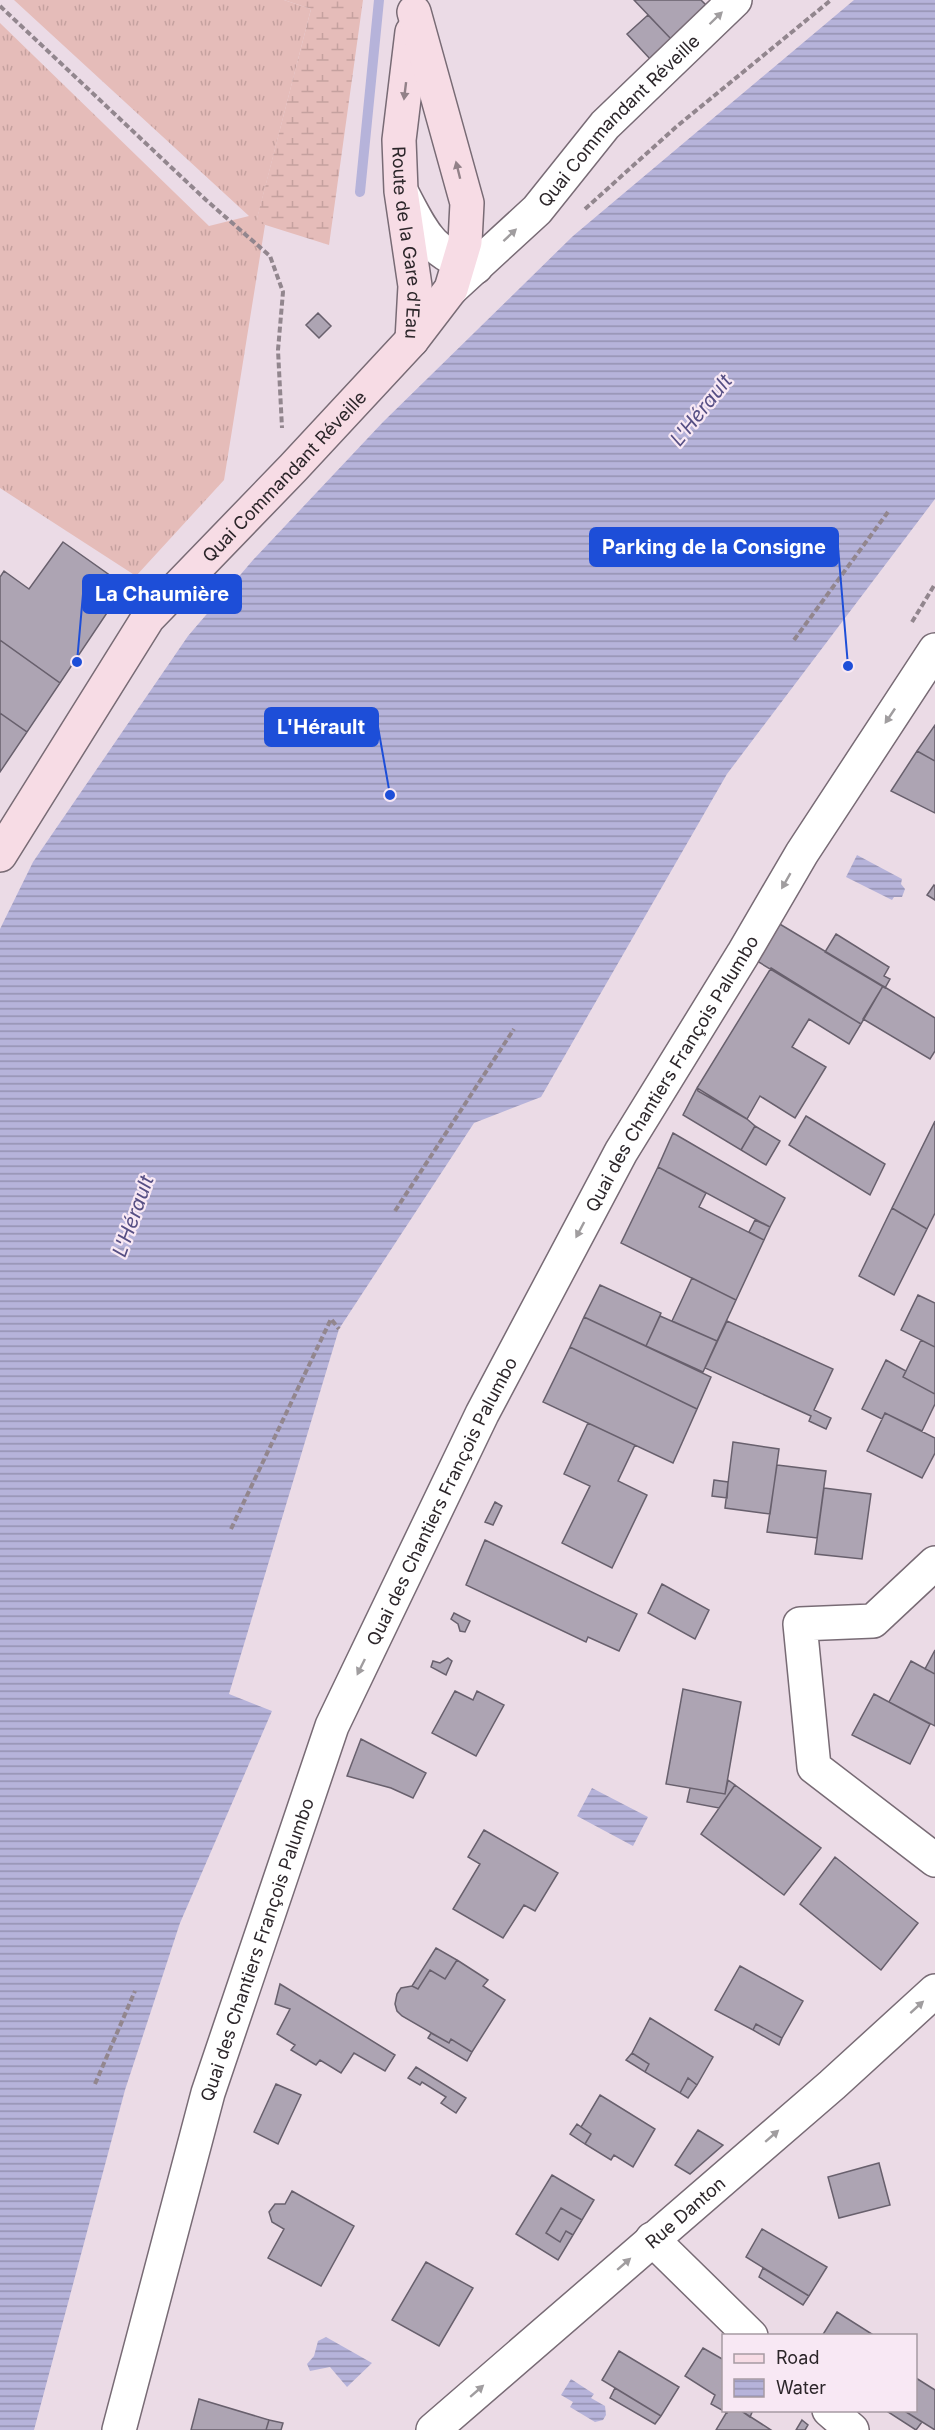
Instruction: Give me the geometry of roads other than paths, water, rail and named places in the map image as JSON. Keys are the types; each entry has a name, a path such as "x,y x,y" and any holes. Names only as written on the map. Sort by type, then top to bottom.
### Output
{"main road":[{"name":"Route de la Gare d'Eau","path":"412,340 462,273 466,203 415,6"},
{"name":"Route de la Gare d'Eau","path":"412,340 415,286 401,191 399,140 415,6"},
{"name":"Quai Commandant Réveille","path":"0,855 148,618 293,468 412,340"}],"street":[{"name":"Quai Commandant Réveille","path":"462,273 537,210 605,125 735,0"},
{"path":"401,191 424,235 462,273"},
{"name":"Quai des Chantiers François Palumbo","path":"120,2430 208,2093 332,1726 482,1414 621,1152 743,954 802,853 929,669"},
{"path":"935,1563 873,1621 800,1624 814,1767 935,1860"},
{"name":"Rue Danton","path":"433,2430 832,2085 935,1991"},
{"path":"652,2239 749,2334"},
{"path":"831,2412 852,2430"}],"water":[{"path":"854,0 935,0 935,499 727,774 541,1097 474,1123 339,1329 229,1694 272,1711 180,1923 125,2090 34,2430 0,2430 0,929 33,862 188,636 253,560 383,422 573,236"},
{"path":"857,855 902,879 901,884 905,889 902,897 894,897 892,900 846,877"},
{"path":"592,1788 648,1817 633,1846 577,1816"},
{"path":"326,2337 372,2363 347,2387 330,2367 310,2371 307,2364 314,2356 318,2341"},
{"path":"571,2379 594,2394 591,2398 605,2406 606,2415 603,2420 595,2422 570,2407 573,2402 561,2395"}],"waterway":[{"path":"360,192 379,0"}],"place":[{"name":"La Chaumière","path":"77,662"},
{"name":"Parking de la Consigne","path":"848,666"},
{"name":"L'Hérault","path":"390,795"}]}
